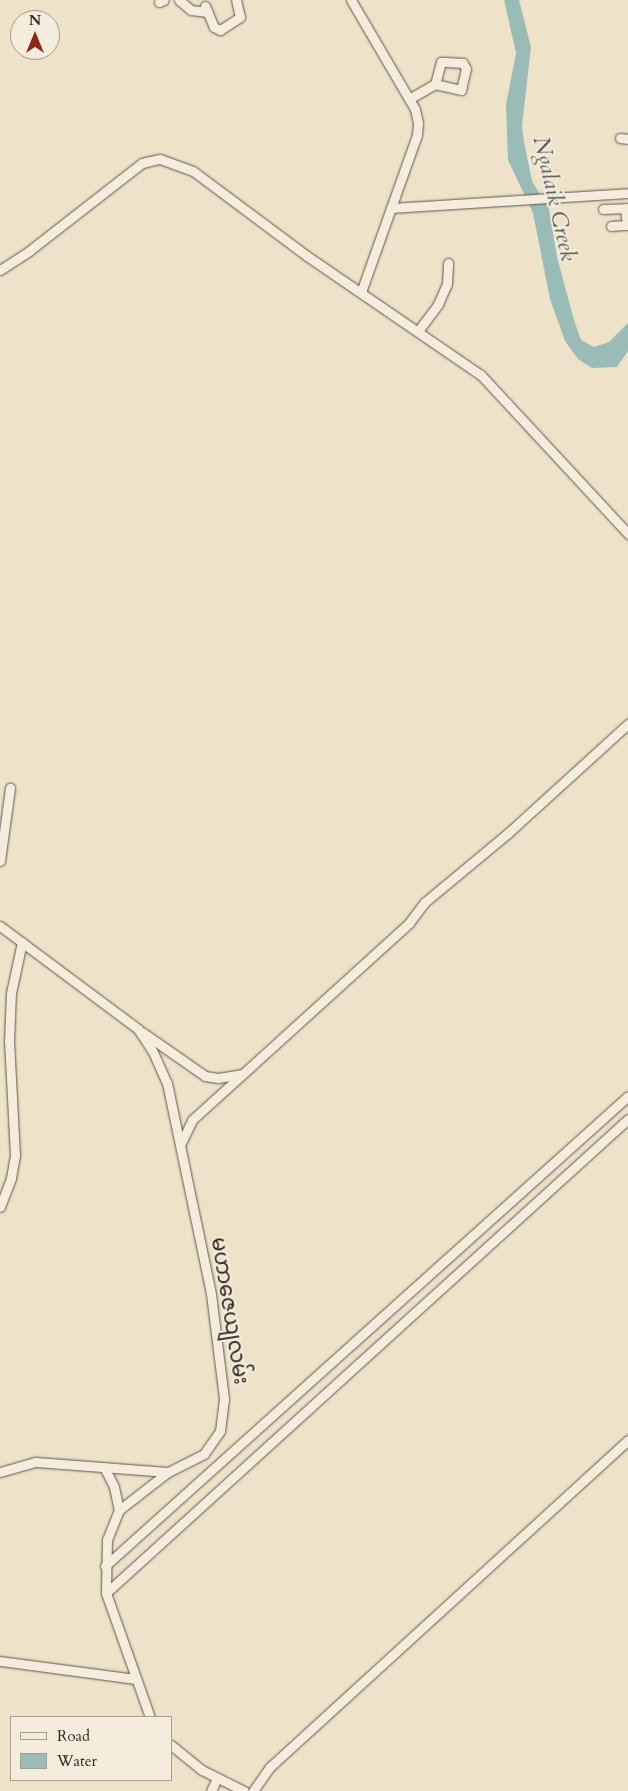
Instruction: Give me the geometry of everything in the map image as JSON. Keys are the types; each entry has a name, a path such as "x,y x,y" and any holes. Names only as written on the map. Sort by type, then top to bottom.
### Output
{"street":[{"path":"179,0 191,10 206,9 214,27 220,30 240,18 236,0"},
{"path":"351,0 415,109 418,130 361,292"},
{"path":"409,99 435,84"},
{"path":"0,270 29,251 142,164 160,159 194,171 361,292 481,374 628,534"},
{"path":"391,208 628,193"},
{"path":"603,209 627,208 628,225 610,226"},
{"path":"418,331 438,304 447,284 448,262"},
{"path":"181,1143 192,1120 409,923 425,902 507,834 628,724"},
{"path":"0,861 10,788"},
{"path":"0,926 204,1076 218,1078 244,1073"},
{"path":"0,1207 11,1178 15,1155 10,1032 11,992 22,942"},
{"name":"မဟာဇေယျလမ်း","path":"138,1029 167,1083 181,1143 211,1294 224,1399 220,1431 213,1444 197,1459 168,1472 119,1510 107,1539 106,1593 150,1716"},
{"path":"105,1566 628,1096"},
{"path":"106,1593 628,1118"},
{"path":"0,1178 11,1178"},
{"path":"253,1791 270,1767 628,1440"},
{"path":"0,1472 36,1462 168,1472"},
{"path":"104,1467 114,1487 119,1510"},
{"path":"0,1661 135,1679"},
{"path":"172,1746 217,1778 244,1791"},
{"path":"211,1791 217,1778"}],"water":[{"path":"504,0 519,0 531,47 522,126 524,142 532,181 549,209 557,257 574,320 581,340 594,347 609,342 628,323 628,351 617,367 592,368 578,359 565,341 550,299 533,213 508,160 506,105 516,53"}],"water label":[{"name":"Ngalaik Creek","path":"554,199"}]}
